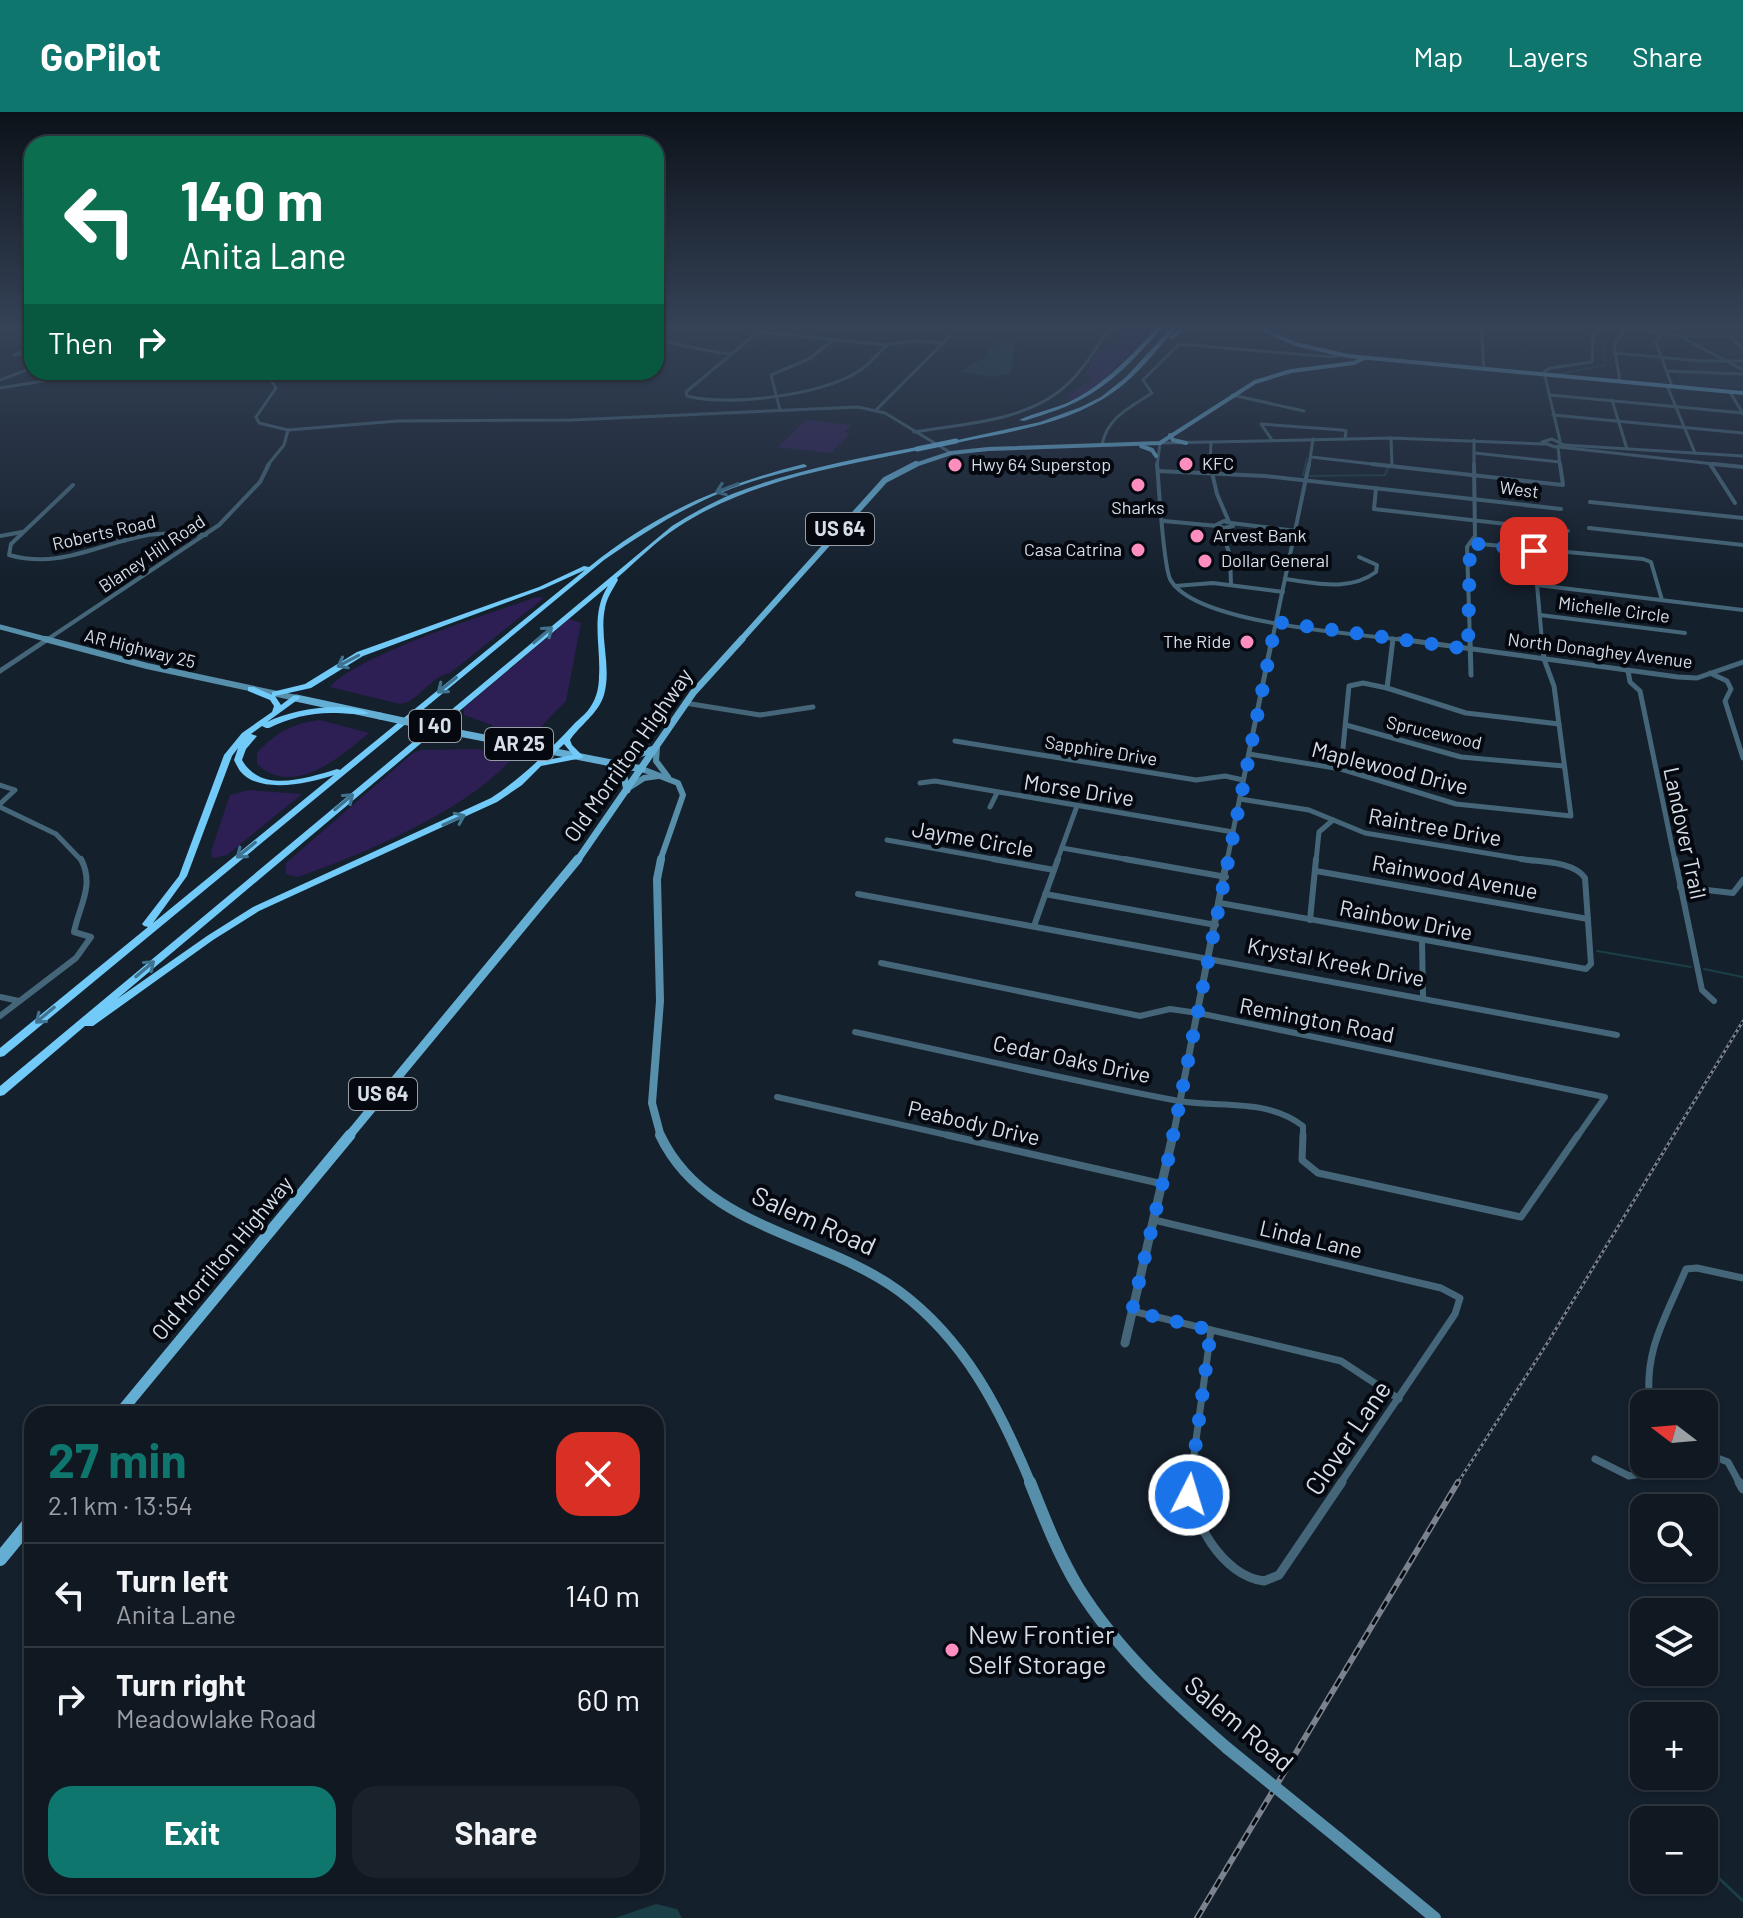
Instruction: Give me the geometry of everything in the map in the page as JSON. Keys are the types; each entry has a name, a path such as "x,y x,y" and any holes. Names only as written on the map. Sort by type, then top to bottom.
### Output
{"highway":[{"name":"I 40","path":"0,1092 652,544 695,514 762,485 803,472 1060,409"},
{"name":"I 40","path":"0,1053 602,559 658,519 734,484 774,472 956,441 1033,424 1076,409"},
{"path":"530,772 594,709 600,697 602,680 599,618 603,598 617,578 652,544"},
{"path":"275,694 306,687 360,654 529,593 602,559"},
{"path":"251,689 273,698 278,706 275,713"},
{"path":"112,959 158,912 181,879 228,755 241,739 296,698"},
{"path":"356,760 320,777 286,783 250,776 241,769 238,760 242,748 254,735 289,715 327,709 365,713"},
{"path":"569,735 568,746 579,756"},
{"path":"26,1070 242,917 277,898 491,802 547,761 579,756"}],"main road":[{"path":"1102,445 1158,450 1170,435 1210,409"},
{"path":"1102,445 1159,437 1198,417"},
{"path":"1170,435 1173,440 1183,443"},
{"name":"Old Morrilton Highway","path":"126,1406 579,858 685,703 885,480 915,464 951,453 1102,445 1158,450"},
{"name":"AR Highway 25","path":"0,627 275,694"},
{"name":"AR 25","path":"275,694 642,769"},
{"path":"608,764 637,757 657,747"},
{"path":"657,747 656,761 668,778"},
{"path":"608,764 624,777 627,790 644,778 668,778"},
{"path":"642,769 668,778"},
{"name":"Salem Road","path":"668,778 678,783 683,795 661,857 657,879 660,1001 652,1103 654,1119 667,1151 683,1174 706,1196 726,1208 855,1262 917,1305 937,1324 968,1361 1007,1423 1062,1557 1102,1623 1135,1663 1227,1748 1435,1918"},
{"path":"0,1559 24,1530"}],"street":[{"path":"261,409 256,417 267,427 288,430 397,421 580,420 796,409"},
{"path":"869,409 876,410 951,453"},
{"path":"914,432 1021,409"},
{"path":"1102,445 1103,437 1118,414 1126,409"},
{"path":"1296,409 1304,411"},
{"path":"1311,457 1563,485 1560,444 1552,409"},
{"path":"1615,409 1627,449"},
{"path":"1678,409 1695,453"},
{"path":"1702,409 1743,413"},
{"path":"1553,415 1743,433"},
{"path":"1272,440 1261,424 1342,430 1346,431 1345,439"},
{"name":"Blaney Hill Road","path":"0,671 206,535 260,482 266,467 284,445 288,430"},
{"path":"1275,626 1208,608 1175,586 1168,572 1158,450 1183,443 1391,438 1530,442 1743,456"},
{"path":"1391,438 1392,466"},
{"path":"1125,1343 1164,1184 1243,780 1308,477 1313,439"},
{"path":"1471,675 1468,649 1470,543 1475,536 1474,440"},
{"path":"1210,442 1211,473 1223,514 1230,525"},
{"path":"1546,443 1560,444 1569,450 1743,467"},
{"path":"1475,453 1560,462"},
{"path":"1710,464 1735,503"},
{"path":"1158,471 1308,477 1376,488 1374,509 1568,531"},
{"name":"Roberts Road","path":"73,485 11,544 9,555 54,561 124,541 167,533 206,535"},
{"name":"West","path":"1376,488 1561,509"},
{"path":"1590,502 1743,518"},
{"path":"1219,525 1223,514"},
{"path":"1164,521 1296,531"},
{"path":"1219,525 1226,537 1233,577 1231,585"},
{"path":"1226,537 1230,525"},
{"path":"1589,528 1743,545"},
{"path":"105,531 124,541"},
{"path":"0,536 22,532"},
{"path":"1470,543 1651,562 1662,600"},
{"path":"1534,551 1544,659 1554,686 1564,766"},
{"path":"1285,579 1351,584 1370,578 1376,572 1377,565 1359,557"},
{"path":"1175,586 1206,583 1283,592"},
{"path":"1537,585 1743,610"},
{"name":"Michelle Circle","path":"1540,615 1685,633"},
{"name":"North Donaghey Avenue","path":"1275,626 1678,677 1697,678 1743,662"},
{"path":"1387,688 1393,639"},
{"name":"Landover Trail","path":"1628,671 1630,682 1640,691 1702,990 1714,1001"},
{"path":"1710,673 1727,681 1731,689 1725,701 1743,758"},
{"path":"1341,769 1349,686 1363,683 1466,713 1559,724"},
{"path":"685,703 760,715 813,707"},
{"name":"Sprucewood","path":"1346,725 1461,757 1564,766"},
{"name":"Sapphire Drive","path":"955,741 1196,780 1225,776 1243,780"},
{"name":"Maplewood Drive","path":"1249,754 1341,769 1456,804 1571,816 1564,766"},
{"name":"Morse Drive","path":"920,783 935,781 1233,832"},
{"path":"0,785 15,790 0,806 50,829 85,866 88,883 74,932 91,937 76,958 0,1016"},
{"path":"990,807 997,793"},
{"name":"Raintree Drive","path":"1240,799 1309,810 1365,833 1580,871 1585,878 1588,919"},
{"path":"1034,926 1077,806"},
{"path":"1310,920 1319,832 1333,820"},
{"name":"Jayme Circle","path":"887,840 1054,870"},
{"path":"1062,848 1226,877"},
{"name":"Rainwood Avenue","path":"1316,871 1588,919"},
{"path":"1680,887 1733,893 1743,880"},
{"name":"Krystal Kreek Drive","path":"858,894 1137,947 1209,956 1617,1035"},
{"path":"1045,894 1216,925"},
{"name":"Rainbow Drive","path":"1220,903 1586,969 1591,961 1588,919"},
{"path":"1422,941 1423,997"},
{"name":"Remington Road","path":"881,963 1140,1016 1170,1009 1198,1013 1605,1097 1521,1217"},
{"path":"0,997 19,1001"},
{"name":"Cedar Oaks Drive","path":"855,1032 1181,1101 1209,1106 1242,1105 1292,1116 1303,1126 1302,1160 1318,1173 1521,1217"},
{"name":"Peabody Drive","path":"777,1097 1164,1184"},
{"name":"Linda Lane","path":"1154,1220 1441,1288 1458,1296"},
{"path":"1648,1390 1649,1356 1686,1269 1697,1268 1743,1278"},
{"name":"Clover Lane","path":"1211,1330 1189,1495 1194,1514 1210,1543 1251,1578 1269,1581 1279,1575 1399,1399 1455,1314 1460,1303 1458,1296"},
{"path":"1132,1311 1341,1361 1399,1399"},
{"path":"1718,1458 1728,1462 1743,1489"},
{"path":"1595,1459 1616,1472 1630,1476"}],"shaded area":[{"path":"806,420 851,425 844,432 850,433 831,453 778,447"},
{"path":"537,597 544,598 450,673 436,679 407,702 400,704 330,687 345,674 396,648"},
{"path":"569,619 581,623 566,701 532,736 518,738 495,733 492,725 464,715 464,708"},
{"path":"320,720 369,733 331,762 301,775 286,777 271,773 257,764 257,753 278,735 293,726"},
{"path":"478,749 514,756 495,776 471,794 414,828 354,856 298,877 286,874 286,863 413,753 422,750"},
{"path":"249,790 302,794 227,855 212,858 211,852 230,795"},
{"path":"656,1904 677,1909 682,1918 615,1918"}],"waterway":[{"path":"1307,458 1303,475 1310,476 1385,475 1388,468"},
{"path":"1597,951 1691,967"},
{"path":"1704,969 1743,977"},
{"path":"1718,1877 1743,1901"}],"railway":[{"path":"1457,1484 1548,1342 1743,1021"},
{"path":"1197,1918 1458,1482"}],"place":[{"name":"KFC","path":"1186,464"},
{"name":"Hwy 64 Superstop","path":"955,465"},
{"name":"Sharks","path":"1138,485"},
{"name":"Arvest Bank","path":"1197,536"},
{"name":"Casa Catrina","path":"1138,550"},
{"name":"Dollar General","path":"1205,561"},
{"name":"The Ride","path":"1247,642"},
{"name":"New Frontier Self Storage","path":"952,1650"}],"route":[{"path":"1189,1495 1189,1472 1211,1330 1132,1311 1164,1184 1276,622 1468,649 1467,547 1470,543 1534,551"}]}
